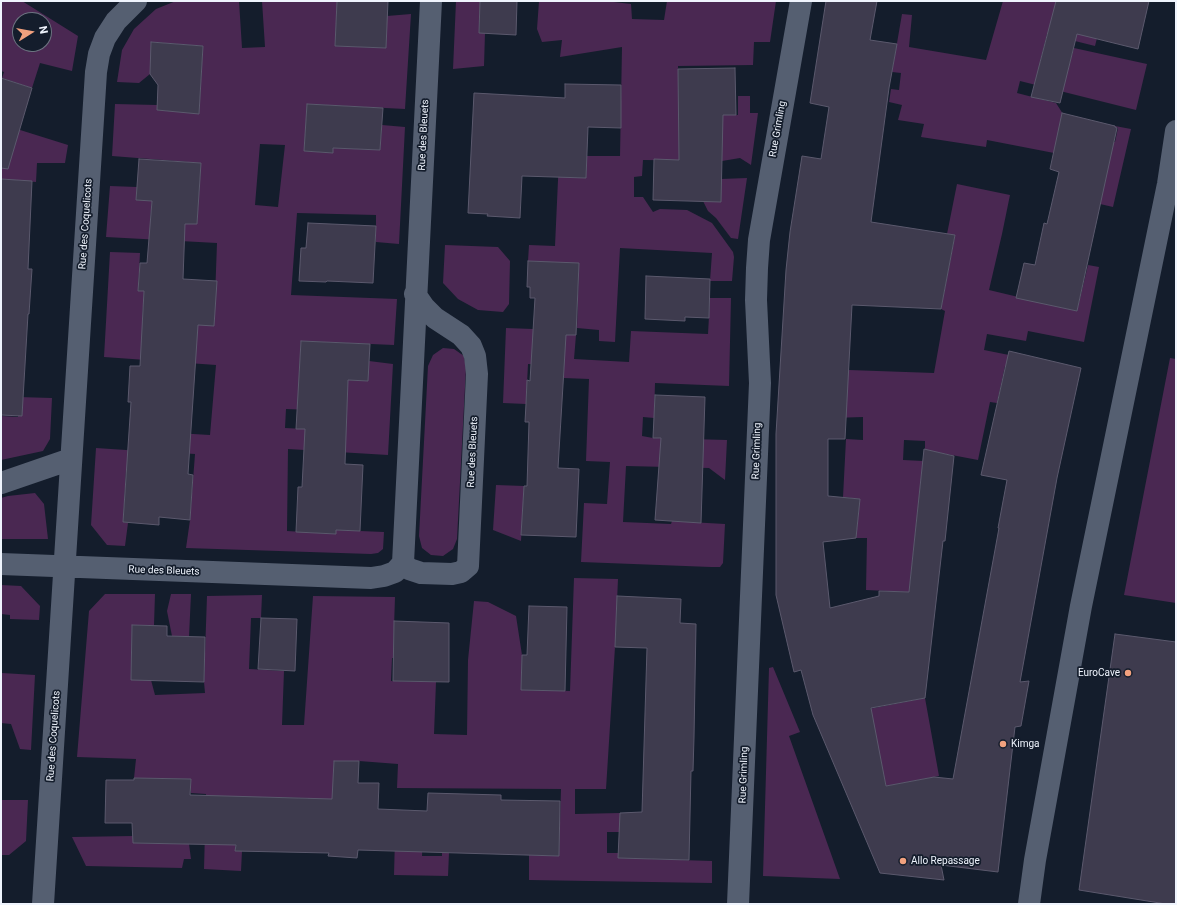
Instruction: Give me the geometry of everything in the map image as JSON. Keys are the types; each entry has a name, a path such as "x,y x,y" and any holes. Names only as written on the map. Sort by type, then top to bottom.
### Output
{"street":[{"name":"Rue des Coquelicots","path":"43,904 96,72 99,54 105,38 116,21 136,1"},
{"name":"Rue des Bleuets","path":"64,567 370,578 384,576 395,572 403,563 405,548 415,294 431,1"},
{"name":"Rue Grimling","path":"738,904 760,383 756,300 757,268 759,240 800,1"},
{"path":"1029,904 1035,860 1080,613 1168,184 1176,131"},
{"path":"1168,184 1176,162"},
{"name":"Rue des Bleuets","path":"403,563 409,569 420,573 452,574 461,572 468,566 477,374 471,346 461,335 435,318 424,307 415,294"},
{"path":"1,483 71,459"},
{"path":"1,564 64,567"}],"shaded area":[{"path":"1,1 22,1 40,12 12,12 12,52 52,52 52,20 78,36 72,71 40,63 32,88 2,78 4,72 1,71"},
{"path":"176,1 239,1 242,48 265,47 262,1 337,1 335,46 386,48 387,16 411,14 405,109 307,104 304,151 333,153 333,148 380,150 382,125 405,127 399,244 376,242 376,215 297,213 291,295 397,299 394,345 301,341 299,378 312,410 286,409 285,428 346,431 348,380 368,381 369,361 393,364 388,455 288,449 287,531 336,534 336,530 384,532 383,549 378,553 186,548 190,520 195,454 179,453 177,474 126,470 123,522 128,523 125,546 107,545 91,525 96,448 141,451 142,431 210,435 216,365 104,357 110,252 140,253 138,291 144,291 142,322 214,325 217,243 106,237 110,186 137,187 136,200 152,201 150,221 197,224 201,163 112,156 115,104 157,105 157,110 199,113 203,46 152,42 150,74 139,83 117,82 122,50 134,29 156,9","holes":["260,144 285,145 278,207 255,205"]},
{"path":"456,1 480,1 479,33 485,33 484,66 453,69"},
{"path":"539,1 605,1 631,4 632,19 664,20 667,1 776,1 770,42 754,42 753,65 678,66 679,113 738,115 738,96 750,96 750,113 758,113 751,165 740,158 722,161 643,160 642,176 634,177 634,197 643,197 653,212 660,209 687,210 712,223 733,252 732,281 710,281 712,253 620,248 615,342 599,341 599,330 577,328 579,264 528,261 529,245 555,246 559,158 564,177 586,178 587,156 620,156 622,47 560,57 562,40 542,42 537,29"},
{"path":"1003,1 1106,2 1095,46 1047,34 1040,62 1068,69 1074,48 1147,64 1136,110 1020,81 1017,93 1056,103 1070,125 1054,153 987,140 986,147 921,137 924,124 898,120 902,105 889,102 891,89 899,90 901,73 892,72 902,14 912,15 909,47 986,60"},
{"path":"1,124 68,145 65,163 37,163 36,182 1,179"},
{"path":"1115,126 1131,129 1113,207 1100,204 1111,142 1115,142 1118,128"},
{"path":"747,178 738,239 731,238 716,218 708,211 703,201 721,179"},
{"path":"957,184 1010,195 989,290 1077,311 1088,265 1099,267 1084,342 1028,331 1026,341 987,334 984,350 1009,355 1007,366 1005,366 997,403 990,402 978,460 925,450 925,441 904,440 903,460 923,461 909,592 866,590 867,538 856,538 860,499 843,497 846,439 863,440 863,417 832,418 849,370 934,373 945,311 941,309 955,236 947,234"},
{"path":"445,245 498,247 510,261 509,304 503,312 478,310 458,299 443,283"},
{"path":"710,298 731,298 729,386 655,383 654,418 643,417 642,436 653,438 727,440 725,480 709,468 626,466 623,522 671,524 672,521 725,524 723,563 720,567 711,567 581,562 584,503 607,504 610,462 586,461 589,379 564,378 564,366 528,364 526,404 503,403 506,328 533,329 533,333 576,335 574,359 629,362 631,331 708,334"},
{"path":"443,348 454,349 464,356 466,368 457,539 453,549 443,556 431,555 422,548 419,536 428,366 433,355"},
{"path":"1170,358 1176,359 1176,603 1124,595"},
{"path":"18,397 52,398 50,439 43,451 1,460 1,416 18,417"},
{"path":"496,485 524,486 521,541 493,530"},
{"path":"35,493 44,504 48,539 1,539 1,498"},
{"path":"574,578 618,579 606,789 575,789 575,814 620,813 620,832 607,832 607,853 620,853 618,858 712,861 712,883 529,880 529,855 559,856 561,789 397,788 398,764 359,761 334,761 331,841 306,840 308,798 237,797 235,851 242,851 241,871 204,869 206,794 191,793 191,779 134,778 136,759 77,757 89,611 105,594 155,594 154,625 132,625 131,680 151,680 155,695 205,693 204,682 207,596 262,595 261,618 251,618 249,669 284,671 282,725 304,725 313,596 395,597 391,681 436,682 434,734 467,735 468,660 474,601 488,602 516,616 522,655 521,690 570,691"},
{"path":"1,585 21,586 40,606 39,620 10,619 10,615 1,614"},
{"path":"171,594 191,594 189,637 172,636 167,611"},
{"path":"1,666 2,673 35,675 31,750 20,749 11,724 1,723"},
{"path":"773,667 800,732 789,736 840,879 763,876 769,668"},
{"path":"925,698 939,776 886,786 869,709"},
{"path":"1,800 28,800 26,841 9,855 1,855"},
{"path":"133,836 133,843 189,844 191,859 184,859 182,868 86,866 72,837"},
{"path":"395,837 423,837 422,856 442,856 442,853 449,853 448,876 394,875"}],"building":[{"path":"337,1 388,1 386,48 335,46"},
{"path":"480,1 517,1 516,35 479,33"},
{"path":"826,1 877,1 870,40 897,44 889,88 871,222 955,235 941,309 852,305 845,439 828,439 828,496 860,499 856,538 823,542 830,608 879,596 879,591 909,592 924,449 954,456 925,698 871,708 886,786 934,777 953,779 1007,480 981,475 1009,351 1081,368 1057,478 1020,682 1029,681 1021,726 1015,727 998,872 941,865 944,880 880,873 813,715 801,670 794,672 776,595 776,434 786,270 790,232 802,156 821,159 829,107 810,103"},
{"path":"1056,1 1149,1 1138,49 1077,34 1060,103 1031,97"},
{"path":"151,42 203,46 199,114 157,110 158,85 150,74"},
{"path":"735,68 736,115 723,115 721,202 653,200 654,159 679,160 678,69"},
{"path":"1,78 32,88 8,169 1,168"},
{"path":"565,84 621,85 621,128 588,127 586,178 522,176 520,218 468,213 474,93 565,98"},
{"path":"307,104 383,108 380,150 333,148 333,153 304,151"},
{"path":"1062,113 1115,126 1117,128 1077,311 1016,298 1024,263 1035,265 1044,223 1047,224 1059,172 1050,169"},
{"path":"139,159 201,163 197,224 185,224 183,279 217,281 214,326 198,325 188,474 193,475 190,520 159,517 159,525 123,522 131,402 128,402 130,366 140,366 144,291 138,291 140,263 147,263 152,201 136,200"},
{"path":"1,179 32,181 28,269 32,269 22,416 1,415"},
{"path":"308,223 376,226 373,283 299,281 301,248 306,248"},
{"path":"528,261 579,263 576,335 566,335 558,468 579,469 576,537 521,535 524,486 527,486 529,422 525,422 527,380 530,381 535,298 530,298 530,287 527,287"},
{"path":"646,276 710,279 709,318 685,317 685,321 645,319"},
{"path":"301,341 370,344 368,381 348,380 345,464 363,465 360,531 336,530 336,534 296,532 298,487 302,487 305,429 296,429"},
{"path":"655,395 705,397 701,523 655,520 661,438 653,438"},
{"path":"617,596 681,599 680,623 696,624 693,771 691,771 689,860 618,858 620,813 642,812 647,648 615,647"},
{"path":"529,606 567,607 565,691 521,690 522,655 527,655"},
{"path":"261,618 297,619 295,671 258,669"},
{"path":"394,621 449,623 449,682 393,681"},
{"path":"132,625 167,626 167,636 205,637 204,682 131,680"},
{"path":"1115,634 1176,642 1176,904 1166,904 1079,890"},
{"path":"334,761 359,761 358,783 379,783 378,809 427,811 428,793 501,795 501,800 560,801 559,856 358,850 357,858 328,856 329,853 235,851 236,845 133,843 132,823 105,823 106,780 134,780 134,778 191,779 190,795 332,799"}],"place":[{"name":"EuroCave","path":"1128,673"},
{"name":"Kimga","path":"1003,744"},
{"name":"Allo Repassage","path":"903,861"}]}
